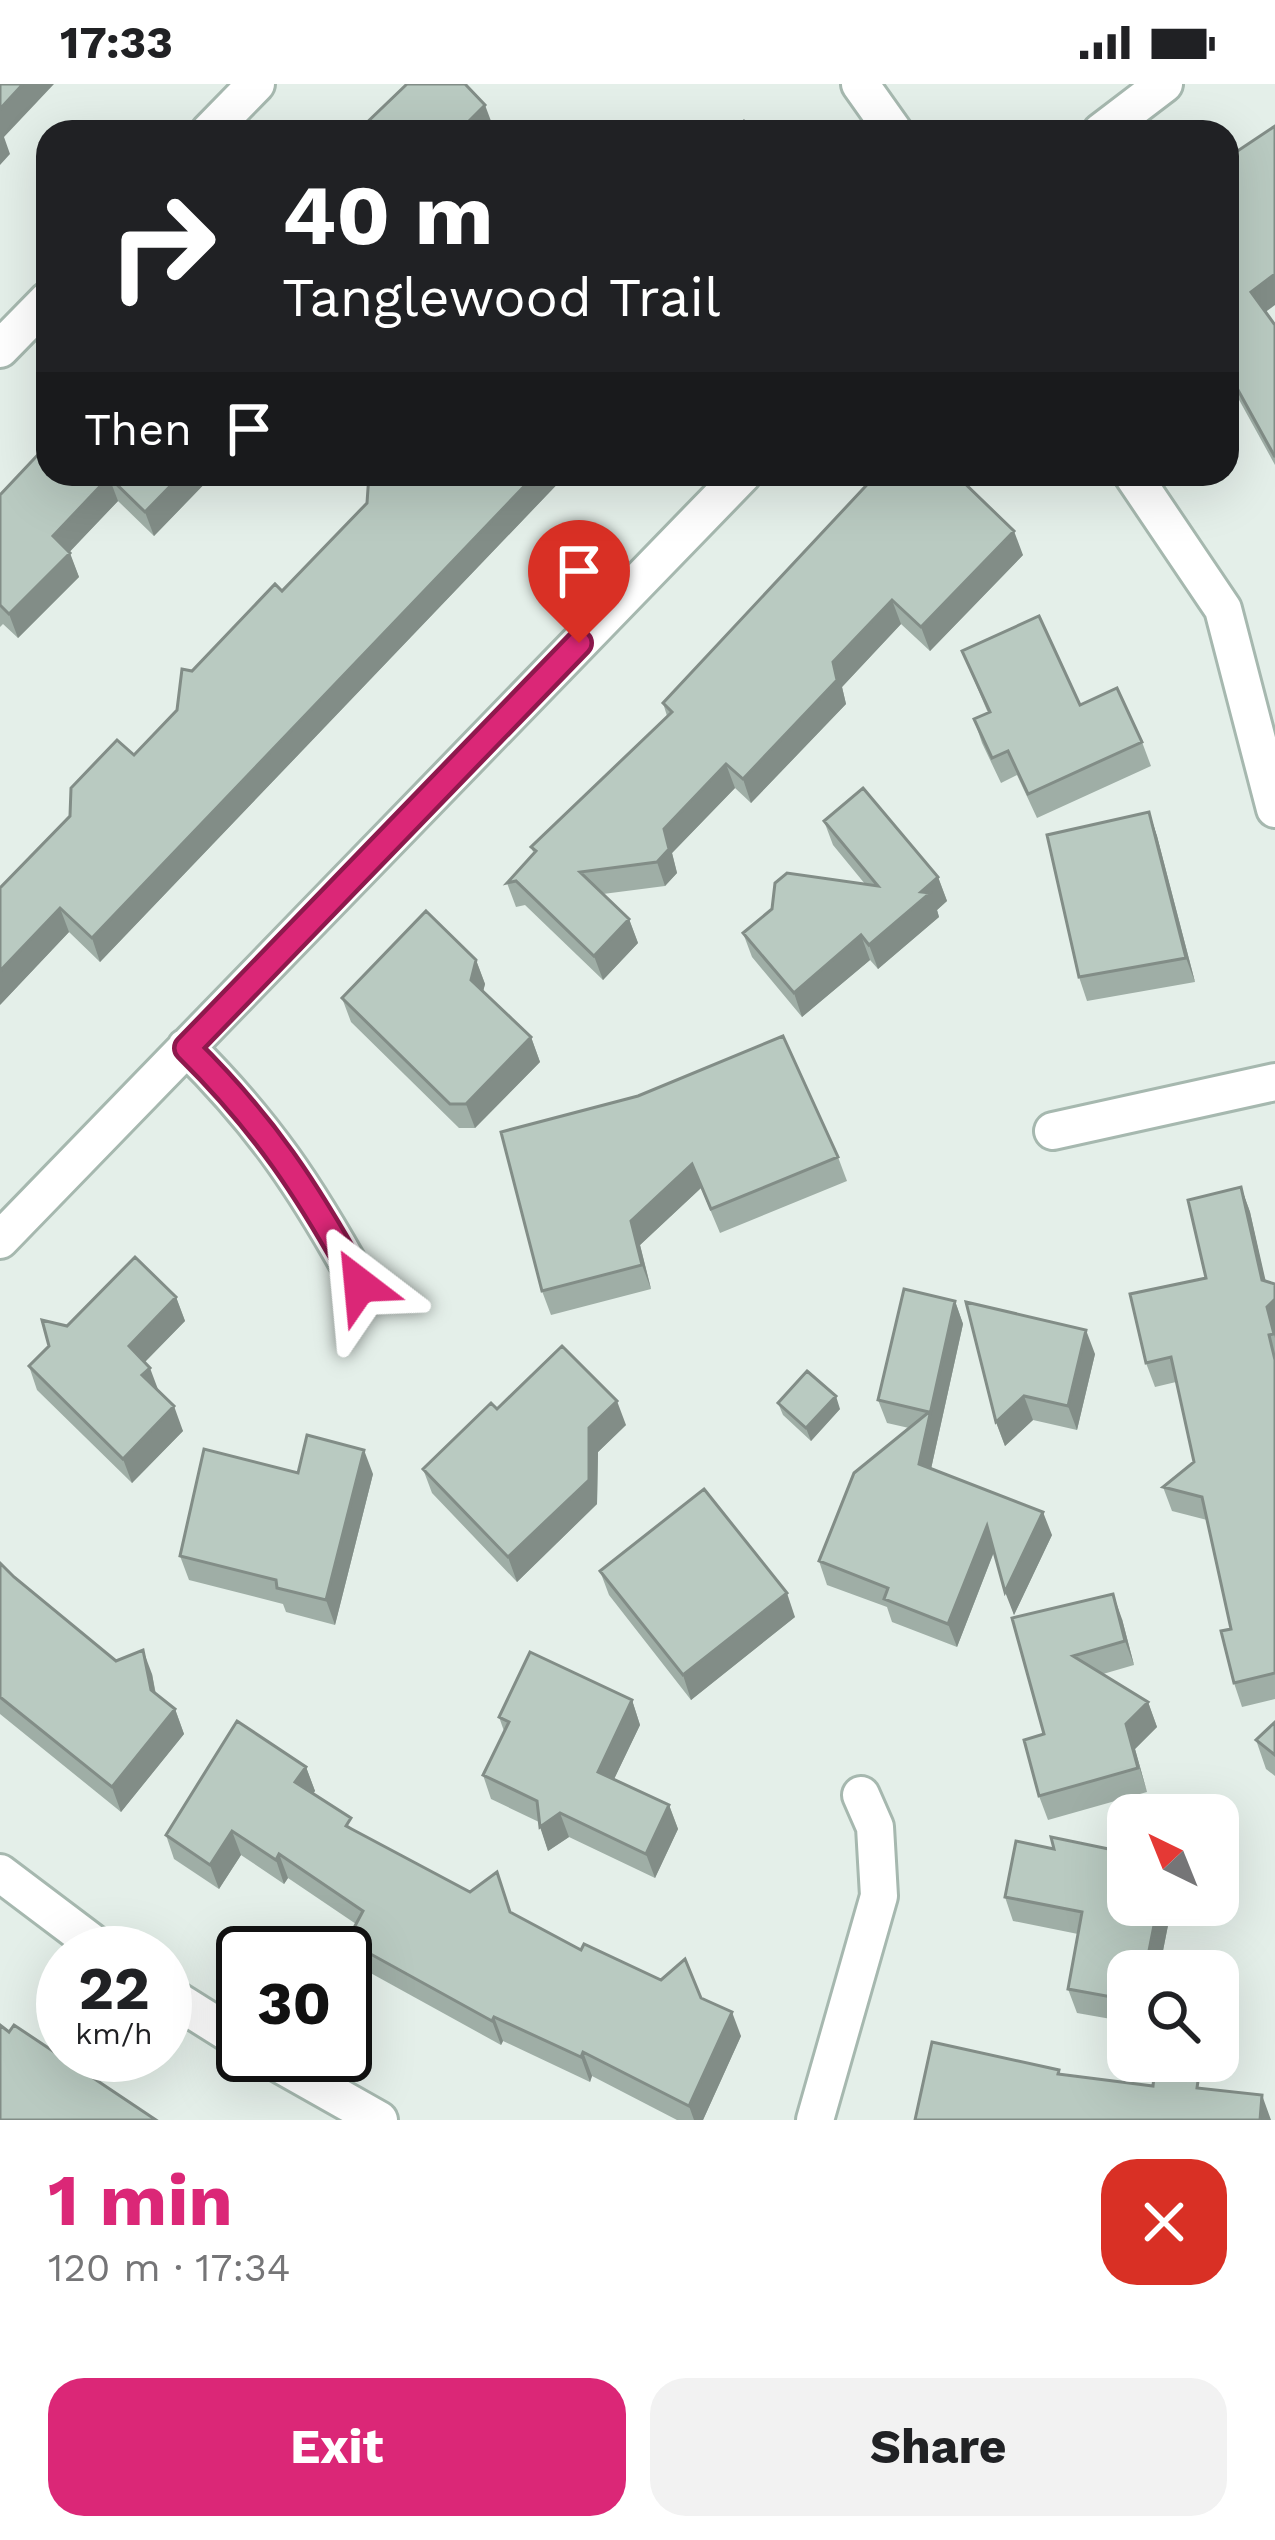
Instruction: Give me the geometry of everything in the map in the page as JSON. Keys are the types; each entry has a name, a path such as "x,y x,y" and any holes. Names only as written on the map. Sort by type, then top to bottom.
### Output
{"street":[{"path":"221,120 256,84"},
{"path":"860,84 886,120"},
{"path":"1117,120 1164,84"},
{"path":"0,350 36,312"},
{"path":"0,1240 731,486"},
{"path":"1140,486 1223,609 1275,809"},
{"path":"187,1048 249,1110 302,1180 360,1285"},
{"path":"1053,1131 1275,1082"},
{"path":"815,2120 879,1896 878,1844 861,1795"},
{"path":"0,1873 70,1926"},
{"path":"312,2082 379,2120"}],"building":[{"path":"0,84 23,84 0,109"},
{"path":"407,84 465,84 485,105 470,120 370,120"},
{"path":"1275,126 1275,274 1251,292 1275,325 1275,457 1239,392 1239,150"},
{"path":"36,457 36,486 100,486 53,536 70,553 9,614 0,605 0,495"},
{"path":"118,486 170,486 145,512"},
{"path":"368,486 525,486 92,938 60,908 0,971 0,888 70,816 71,788 117,740 134,755 177,710 182,669 192,671 275,584 282,591 367,503"},
{"path":"866,486 967,486 1014,531 921,627 892,600 833,662 837,680 743,779 726,764 664,829 669,849 657,862 580,872 629,919 594,956 516,881 507,883 536,851 531,847 672,712 663,703"},
{"path":"1039,616 1080,705 1117,688 1142,742 1028,794 1008,751 992,758 974,719 990,712 962,651"},
{"path":"863,788 938,877 921,892 930,893 869,945 861,935 794,993 743,933 772,909 775,883 787,873 878,886 824,821"},
{"path":"1149,812 1186,958 1079,977 1047,835"},
{"path":"426,911 476,960 471,980 531,1037 466,1104 450,1104 342,998"},
{"path":"783,1036 838,1157 711,1209 692,1164 631,1221 642,1265 542,1291 501,1132 638,1096"},
{"path":"1241,1187 1262,1280 1275,1284 1275,1299 1267,1307 1275,1360 1275,1673 1234,1683 1221,1631 1231,1629 1202,1497 1163,1487 1194,1462 1171,1357 1146,1363 1130,1294 1206,1278 1188,1200"},
{"path":"135,1257 176,1297 129,1346 150,1368 142,1375 174,1406 123,1459 29,1366 49,1346 42,1320 67,1326"},
{"path":"904,1289 955,1301 919,1464 1043,1512 1005,1592 987,1526 948,1624 884,1599 888,1588 819,1561 854,1473 929,1412 878,1400"},
{"path":"966,1302 1086,1330 1068,1406 1024,1396 996,1422"},
{"path":"562,1346 617,1401 589,1428 589,1480 508,1557 423,1469 491,1403 497,1409"},
{"path":"807,1371 836,1396 806,1428 778,1403"},
{"path":"307,1435 364,1450 326,1600 277,1588 276,1580 180,1556 204,1449 298,1473"},
{"path":"704,1489 787,1593 683,1675 600,1571"},
{"path":"0,1563 116,1661 143,1650 151,1690 175,1709 112,1787 0,1697"},
{"path":"1113,1594 1125,1641 1073,1656 1148,1702 1126,1724 1138,1768 1039,1796 1024,1740 1044,1734 1012,1618"},
{"path":"530,1652 632,1700 598,1772 669,1805 646,1854 560,1813 540,1827 537,1801 483,1775 509,1722 499,1717"},
{"path":"237,1721 306,1767 295,1782 351,1818 346,1826 470,1892 497,1872 510,1912 581,1950 584,1944 661,1980 685,1959 701,1998 732,2012 689,2106 583,2052 581,2057 494,2017 492,2021 372,1955 372,1926 355,1926 363,1911 279,1854 276,1860 232,1831 210,1865 166,1835"},
{"path":"1275,1722 1275,1755 1256,1740"},
{"path":"1051,1837 1107,1849 1107,1926 1154,1926 1149,1950 1107,1950 1107,1996 1068,1989 1082,1912 1005,1897 1016,1841 1054,1849"},
{"path":"0,2025 9,2032 14,2025 36,2040 36,2082 99,2082 156,2120 0,2120"},
{"path":"932,2042 1107,2082 1153,2086 1153,2082 1198,2082 1197,2088 1262,2095 1260,2120 915,2120"}],"route":[{"path":"360,1285 302,1180 249,1110 187,1048 579,643"}]}
